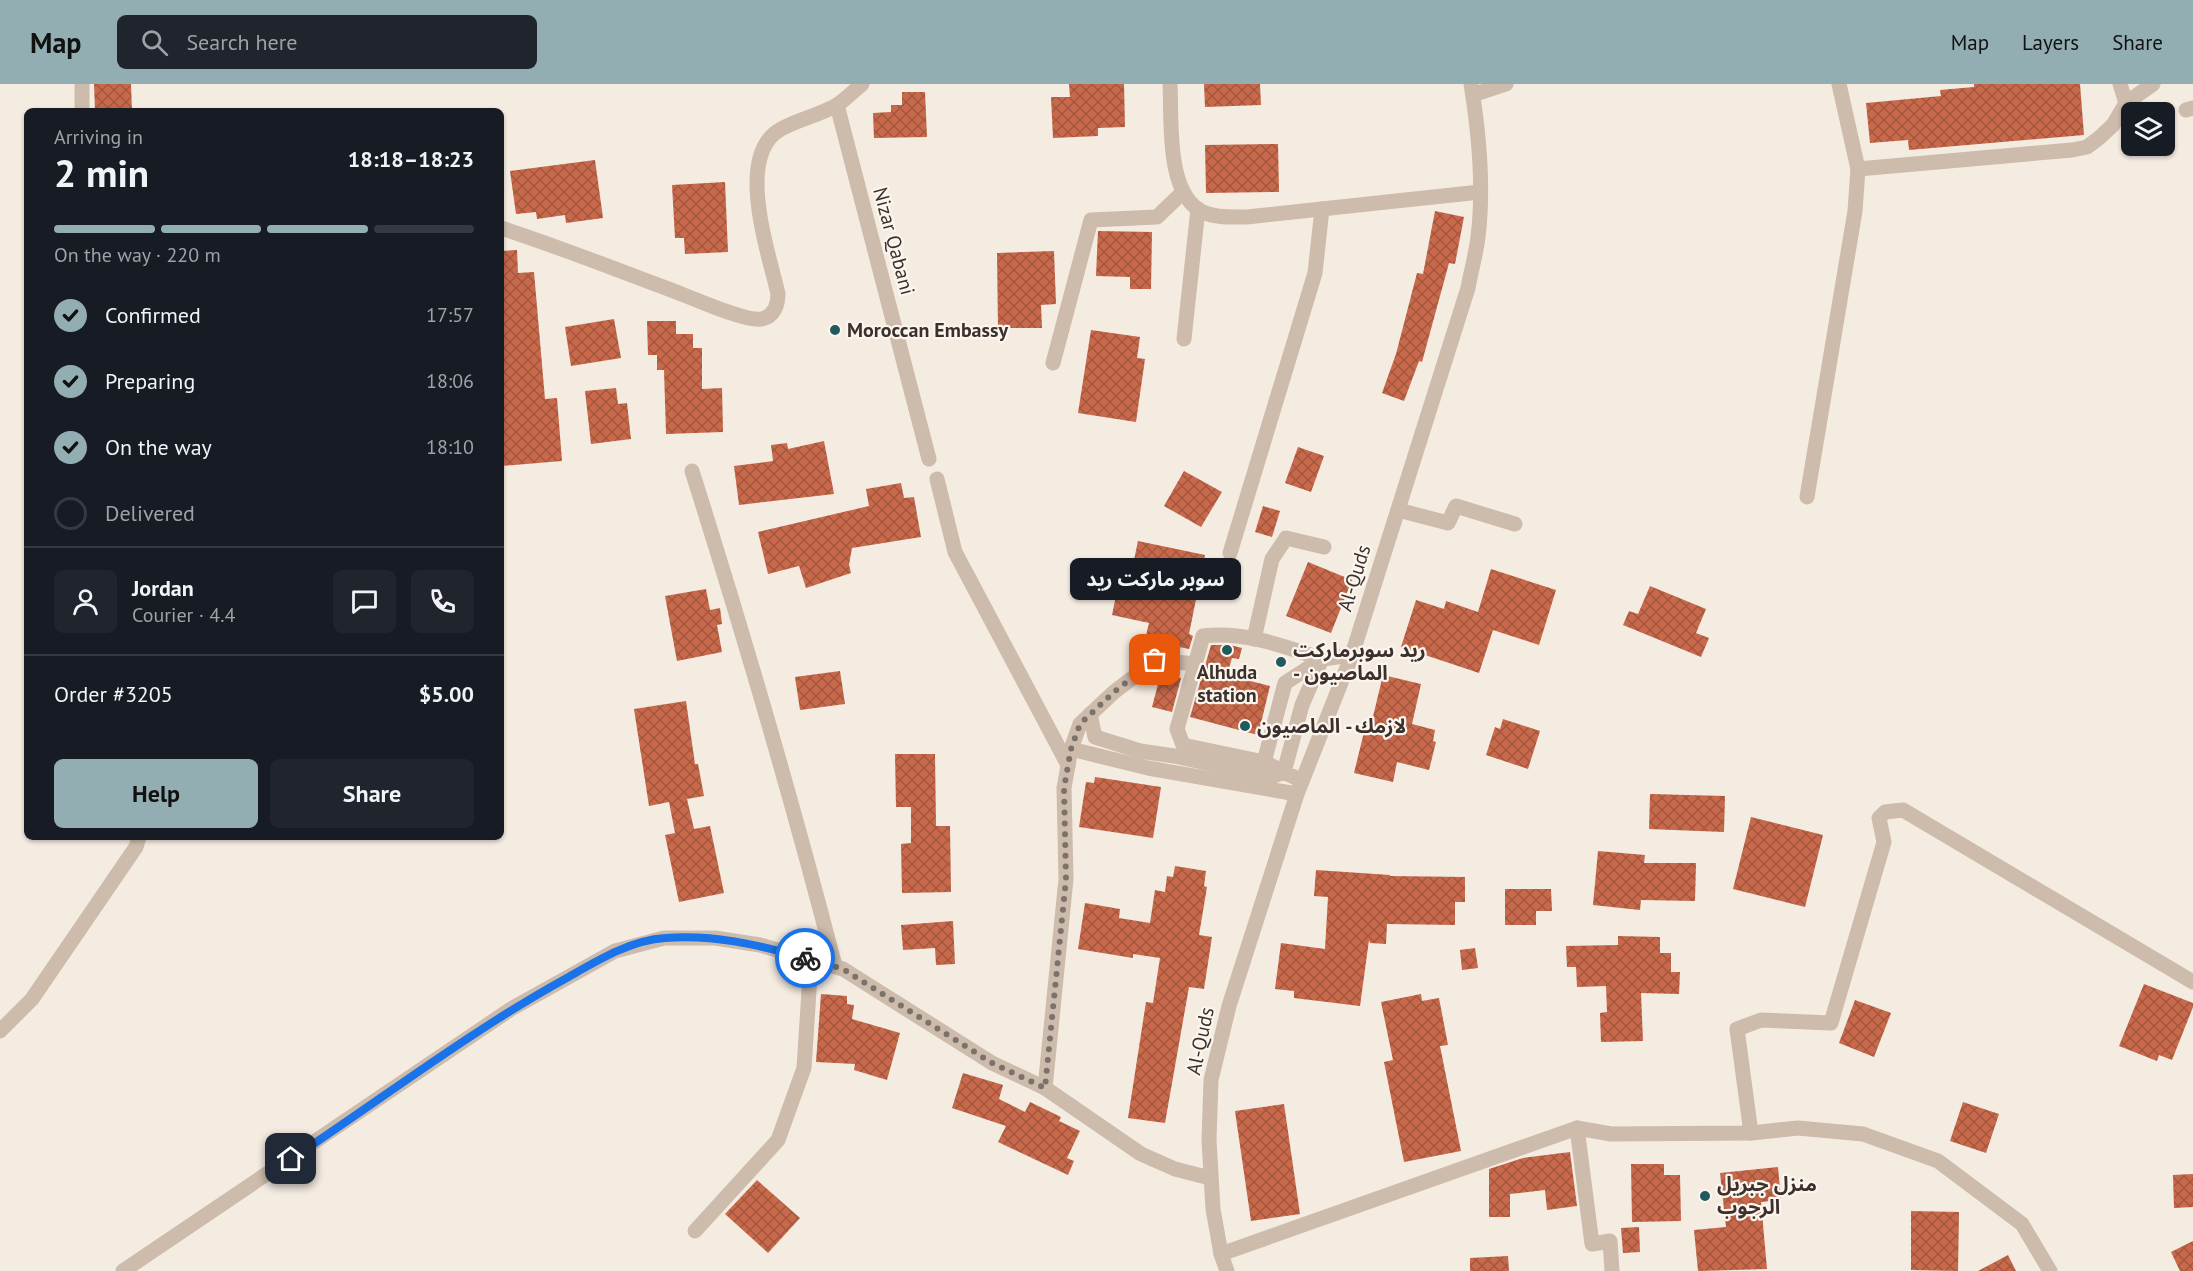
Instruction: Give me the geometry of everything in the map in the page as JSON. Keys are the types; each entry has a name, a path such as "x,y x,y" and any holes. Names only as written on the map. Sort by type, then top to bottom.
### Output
{"street":[{"path":"82,84 82,108"},
{"path":"504,229 748,318 760,319 769,316 778,303 778,294 760,214 757,181 759,158 766,141 780,130 837,105 862,84"},
{"path":"1170,84 1175,170 1182,192 1204,213 1247,217 1480,192"},
{"path":"1472,90 1506,84"},
{"path":"1808,497 1855,211 1858,169 1839,84"},
{"path":"2120,84 2126,102"},
{"path":"2127,102 2153,84"},
{"name":"Al-Quds","path":"1227,1271 1221,1254 1210,1178 1209,1140 1214,1069 1228,1006 1300,788 1352,655 1468,288 1478,237 1480,192 1476,115 1472,90"},
{"name":"Nizar Qabani","path":"837,105 929,459"},
{"path":"1858,169 2087,147 2113,125 2121,111"},
{"path":"1053,363 1091,220 1157,217 1182,192"},
{"path":"1184,339 1198,209"},
{"path":"1230,553 1315,273 1322,209"},
{"path":"692,471 747,649 835,966"},
{"path":"937,479 955,552 1068,765"},
{"path":"1398,510 1448,523 1456,506 1515,524"},
{"path":"1254,639 1272,559 1286,538 1324,547"},
{"path":"1182,751 1177,729 1203,636 1215,635 1271,642 1322,659"},
{"path":"1264,762 1285,683 1322,659 1352,655"},
{"path":"1284,772 1302,705 1322,659"},
{"path":"1045,1088 1066,879 1064,788 1071,749 1080,724 1114,692 1155,660 1195,664"},
{"path":"1090,714 1095,736 1140,751 1182,751 1264,762 1284,772 1300,788"},
{"path":"1071,749 1148,768 1300,788"},
{"path":"1182,751 1271,777 1284,772"},
{"path":"1751,1133 1737,1029 1761,1020 1831,1023 1884,843 1879,818 1885,812 1903,810 2193,982"},
{"path":"0,1031 32,999 136,847 138,840"},
{"path":"123,1271 511,1009 615,951 664,938 715,938 760,945 843,969 992,1063 1045,1088 1141,1154 1175,1169 1210,1178"},
{"path":"695,1231 778,1140 804,1068 811,960"},
{"path":"1577,1128 1592,1244 1610,1241 1612,1271"},
{"path":"1221,1254 1577,1128 1611,1134 1751,1133 1798,1128 1863,1134 1938,1161 2022,1224 2050,1271"}],"building":[{"path":"94,84 131,84 132,108 95,108"},
{"path":"1069,84 1124,84 1125,127 1098,128 1098,136 1053,138 1051,97 1070,97"},
{"path":"1204,84 1260,84 1261,105 1205,107"},
{"path":"1974,84 2080,84 2084,135 1909,150 1908,140 1870,143 1866,103 1941,96 1940,90 1974,87"},
{"path":"902,92 925,92 927,137 874,138 873,113 891,112 891,105 902,105"},
{"path":"1278,144 1279,192 1206,193 1205,145"},
{"path":"595,160 603,218 566,223 565,215 537,219 536,212 516,214 510,171"},
{"path":"725,182 728,252 685,254 684,238 675,238 672,185"},
{"path":"1435,211 1464,217 1455,264 1449,263 1422,362 1419,361 1404,401 1382,393 1396,354 1417,273 1423,274"},
{"path":"1098,231 1152,232 1151,289 1130,289 1130,277 1096,276"},
{"path":"517,250 518,273 534,272 545,399 557,398 562,461 504,466 504,251"},
{"path":"1054,251 1056,304 1041,305 1042,328 998,328 997,253"},
{"path":"614,319 621,358 571,366 565,327"},
{"path":"647,321 676,321 676,334 693,334 693,348 702,348 702,389 722,388 723,432 666,434 664,370 657,370 657,355 648,355"},
{"path":"1091,330 1140,337 1137,358 1145,359 1136,422 1078,413"},
{"path":"616,388 618,404 627,403 631,439 591,444 585,391"},
{"path":"824,441 834,494 739,505 734,466 773,461 771,445 787,443 788,449"},
{"path":"1298,447 1324,456 1311,492 1285,483"},
{"path":"1184,471 1222,492 1201,527 1164,506"},
{"path":"901,483 904,498 914,497 921,537 852,548 849,565 851,573 806,588 799,566 768,574 758,532 869,506 866,489"},
{"path":"1263,506 1280,511 1272,537 1255,532"},
{"path":"1138,541 1205,555 1189,634 1193,636 1189,649 1145,640 1149,623 1112,615 1120,576 1130,579"},
{"path":"1308,562 1352,580 1331,633 1286,616"},
{"path":"1491,569 1556,590 1539,645 1493,630 1479,673 1401,647 1416,600 1444,609 1446,601 1478,612"},
{"path":"1650,586 1706,609 1696,633 1709,638 1701,657 1623,625 1629,611 1638,614"},
{"path":"706,589 710,610 720,608 722,624 717,625 722,652 677,661 665,596"},
{"path":"1211,645 1230,645 1242,648 1239,659 1232,658 1227,675 1270,686 1258,735 1190,717"},
{"path":"840,671 845,704 800,710 795,677"},
{"path":"1161,673 1181,678 1172,712 1152,707"},
{"path":"1383,675 1421,684 1412,724 1435,730 1433,741 1436,742 1429,770 1397,762 1393,782 1354,773 1365,728 1370,729"},
{"path":"686,701 695,764 698,764 704,796 687,799 694,829 710,826 724,893 679,902 665,835 675,833 669,802 649,806 634,709"},
{"path":"1503,719 1540,731 1528,769 1486,755 1495,727 1500,729"},
{"path":"895,754 935,754 936,826 950,826 951,892 902,893 901,844 911,843 911,807 896,807"},
{"path":"1095,777 1161,787 1153,838 1079,827 1086,782 1094,783"},
{"path":"1650,794 1725,796 1724,832 1649,829"},
{"path":"1751,817 1823,835 1805,907 1733,889"},
{"path":"1598,851 1645,855 1644,863 1696,863 1695,901 1641,900 1640,910 1593,905"},
{"path":"1175,866 1206,871 1204,886 1207,887 1199,935 1212,937 1204,989 1189,987 1165,1123 1128,1118 1146,1002 1153,1003 1160,958 1133,954 1133,958 1078,949 1085,903 1120,909 1119,918 1150,923 1155,890 1165,892 1167,876 1173,877"},
{"path":"1316,870 1390,876 1465,877 1465,902 1455,902 1455,925 1387,924 1386,944 1370,943 1369,940 1360,1006 1294,998 1294,991 1275,989 1281,943 1325,949 1328,897 1314,896"},
{"path":"1505,889 1551,889 1552,911 1536,911 1536,925 1505,925"},
{"path":"953,921 955,964 936,965 935,948 903,950 901,925"},
{"path":"1618,936 1660,937 1660,953 1671,953 1671,972 1680,972 1679,994 1641,993 1643,1041 1601,1042 1600,1013 1607,1012 1606,986 1577,987 1576,967 1567,967 1566,946 1618,945"},
{"path":"1475,948 1478,968 1462,970 1460,950"},
{"path":"2144,984 2193,1003 2172,1060 2159,1055 2157,1061 2119,1046"},
{"path":"821,994 847,996 847,1004 854,1005 852,1019 900,1033 887,1080 854,1070 855,1064 816,1062"},
{"path":"1421,994 1422,1001 1439,998 1448,1045 1440,1046 1461,1151 1404,1162 1384,1062 1393,1060 1381,1002"},
{"path":"1855,1000 1891,1013 1874,1057 1839,1043"},
{"path":"963,1073 1003,1085 999,1099 1025,1112 1030,1102 1061,1117 1059,1121 1080,1131 1067,1158 1074,1161 1068,1175 998,1142 1006,1126 952,1108"},
{"path":"1963,1102 1999,1114 1986,1153 1950,1141"},
{"path":"1284,1104 1300,1214 1251,1221 1235,1111"},
{"path":"1570,1152 1577,1206 1547,1210 1545,1190 1510,1194 1510,1217 1489,1217 1489,1169 1523,1158"},
{"path":"1631,1164 1664,1164 1664,1175 1680,1175 1681,1221 1632,1222"},
{"path":"1778,1167 1781,1200 1761,1202 1767,1269 1698,1271 1694,1230 1726,1227 1720,1173"},
{"path":"2193,1174 2193,1207 2174,1208 2173,1175"},
{"path":"757,1180 800,1218 768,1253 725,1214"},
{"path":"1911,1211 1959,1212 1958,1271 1911,1270"},
{"path":"1639,1227 1640,1252 1623,1253 1621,1228"},
{"path":"2193,1241 2193,1271 2180,1271 2171,1252"},
{"path":"2008,1255 2016,1271 1978,1271"},
{"path":"1508,1256 1509,1271 1470,1271 1470,1258"}],"way so far":[{"path":"805,958 843,969 992,1063 1045,1088 1066,879 1064,788 1071,749 1080,724 1114,692 1155,660"}],"place":[{"name":"Moroccan Embassy","path":"835,330"},
{"name":"Alhuda station","path":"1227,650"},
{"name":"سوبر ماركت ريد","path":"1155,660"},
{"name":"ريد سوبرماركت - الماصيون","path":"1281,662"},
{"name":"لازمك - الماصيون","path":"1245,726"},
{"name":"منزل جبريل الرجوب","path":"1705,1196"}],"route":[{"path":"291,1159 511,1009 615,951 664,938 715,938 760,945 805,958"}]}
